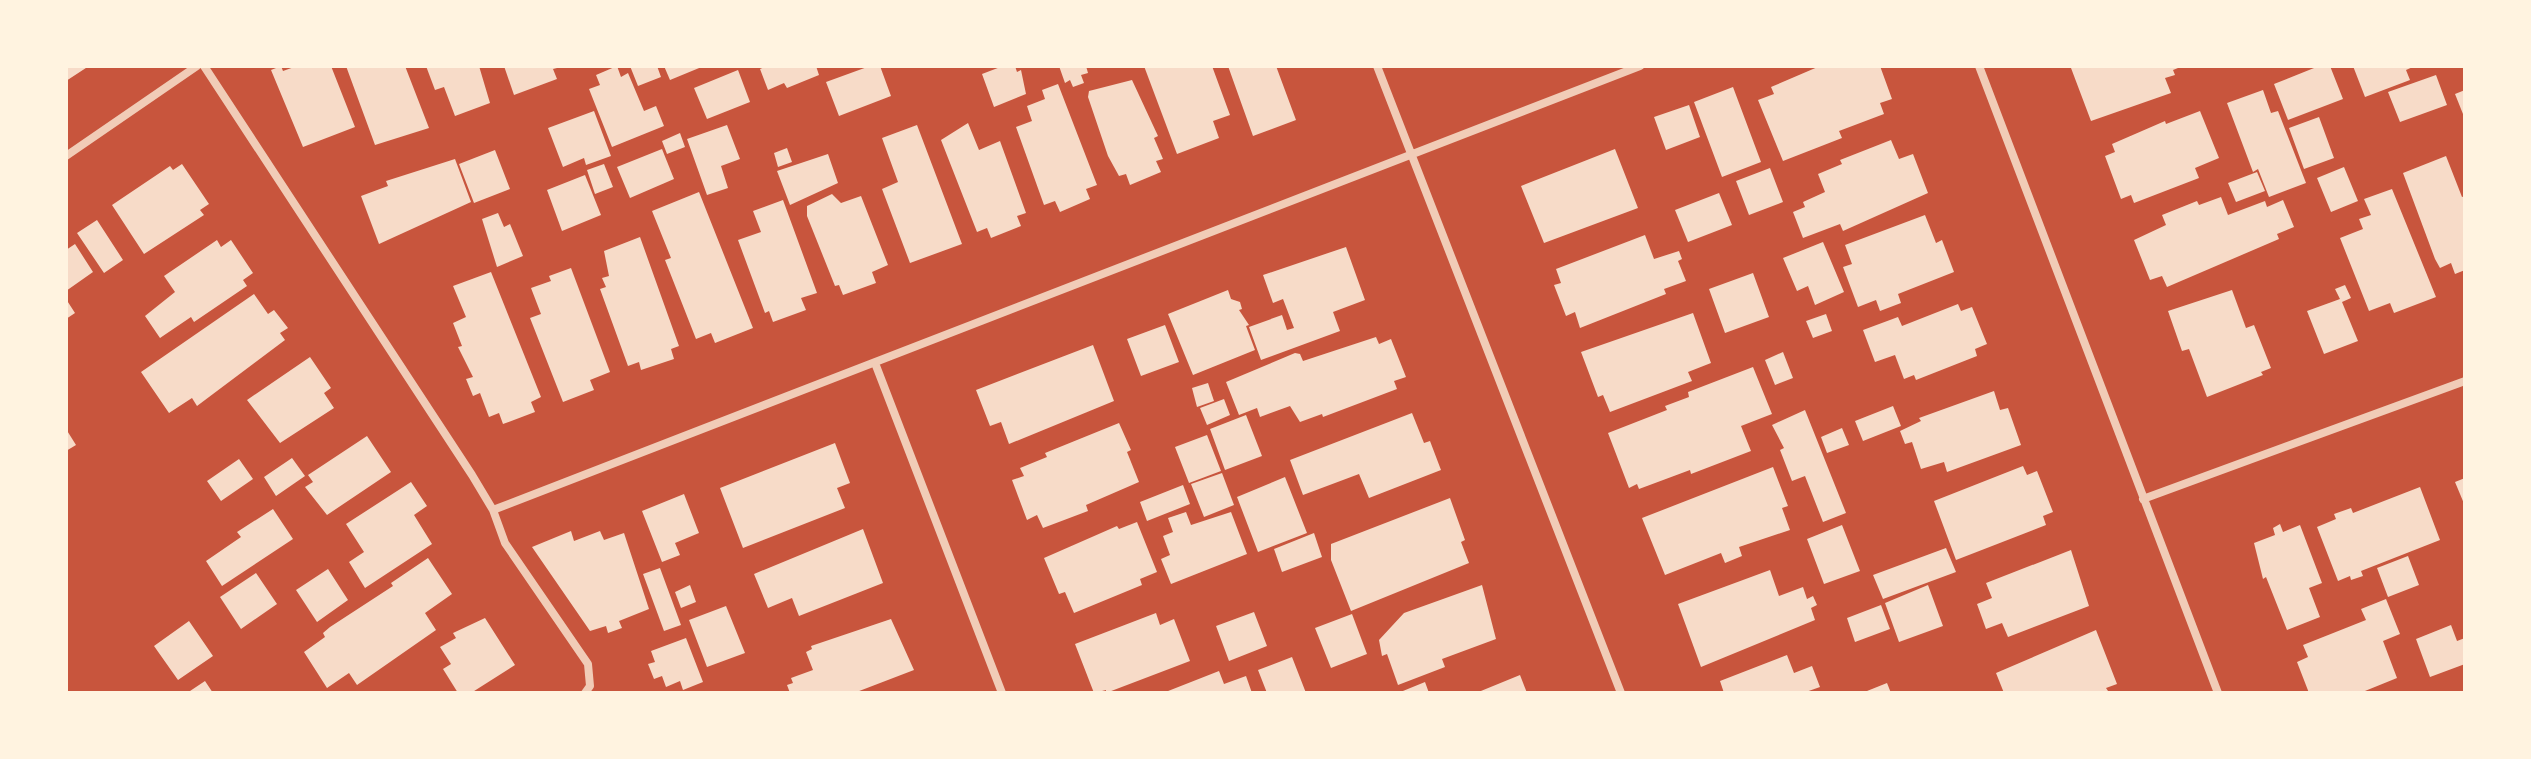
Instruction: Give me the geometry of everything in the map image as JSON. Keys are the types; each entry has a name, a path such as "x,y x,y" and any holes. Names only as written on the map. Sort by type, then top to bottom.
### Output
{"street":[{"path":"66,156 197,66"},
{"path":"204,66 493,510 505,543 588,664 588,690"},
{"path":"1377,66 1621,693"},
{"path":"493,510 1411,152 1640,66"},
{"path":"1979,66 2218,693"},
{"path":"875,363 1002,693"},
{"path":"2143,499 2465,381"}],"building":[{"path":"66,66 89,66 66,81"},
{"path":"281,66 283,71 297,66 331,66 355,127 303,147 271,70"},
{"path":"346,66 405,66 429,128 375,145"},
{"path":"426,66 479,66 490,103 455,116 444,87 435,90"},
{"path":"504,66 561,67 553,69 557,79 514,95"},
{"path":"617,66 621,77 628,73 644,111 656,106 664,126 612,147 589,89 600,85 596,75"},
{"path":"630,66 657,66 661,77 638,86"},
{"path":"664,66 704,66 670,80"},
{"path":"767,66 816,66 819,75 787,88 784,83 768,90 760,69"},
{"path":"870,66 880,66 891,96 839,116 826,82"},
{"path":"1003,66 1015,66 1017,72 1021,70 1026,94 994,107 982,74"},
{"path":"1059,66 1086,66 1088,73 1081,75 1084,83 1073,87 1070,80 1065,83"},
{"path":"1144,66 1212,66 1230,115 1213,121 1219,138 1177,154"},
{"path":"1228,66 1276,66 1296,120 1253,136"},
{"path":"1820,66 1880,66 1892,99 1880,103 1884,114 1839,131 1842,138 1783,161 1758,100 1774,94 1771,87"},
{"path":"2183,66 2173,70 2175,75 2165,78 2171,93 2091,121 2071,68"},
{"path":"2319,66 2330,66 2343,99 2288,120 2274,84"},
{"path":"2353,66 2415,66 2406,70 2410,80 2365,97"},
{"path":"738,70 750,102 707,119 694,88"},
{"path":"2436,75 2447,105 2400,122 2388,92"},
{"path":"1132,80 1158,136 1154,138 1163,159 1156,161 1161,172 1130,185 1126,174 1119,176 1108,156 1088,97 1089,91"},
{"path":"1058,84 1097,185 1086,189 1090,199 1060,212 1055,201 1044,205 1016,127 1032,121 1027,106 1045,99 1042,90"},
{"path":"1733,87 1761,162 1722,177 1694,102"},
{"path":"2263,90 2271,113 2278,111 2306,183 2269,197 2258,169 2253,172 2227,103"},
{"path":"2465,90 2465,119 2455,94"},
{"path":"1689,105 1700,137 1666,150 1654,117"},
{"path":"594,111 611,156 586,165 584,158 563,167 548,128"},
{"path":"2200,111 2219,158 2195,168 2199,178 2134,203 2131,195 2121,199 2105,156 2115,152 2112,144 2165,121 2166,124"},
{"path":"2319,117 2334,158 2304,169 2289,128"},
{"path":"968,123 979,150 1000,141 1026,213 1017,216 1021,226 991,238 987,228 977,232 941,140"},
{"path":"727,125 740,159 721,166 728,188 707,195 687,139"},
{"path":"917,125 962,244 910,263 882,189 898,182 882,138"},
{"path":"680,133 685,147 667,154 662,141"},
{"path":"1891,140 1899,159 1913,154 1928,193 1843,231 1840,224 1803,238 1793,212 1805,207 1803,202 1825,192 1818,174 1842,164 1840,160"},
{"path":"787,148 792,162 778,167 774,153"},
{"path":"662,149 674,179 630,198 617,167"},
{"path":"1615,149 1638,208 1544,243 1521,186"},
{"path":"495,150 510,189 474,203 459,164"},
{"path":"828,154 838,183 790,205 777,171"},
{"path":"2446,156 2462,197 2465,196 2465,270 2455,274 2451,263 2440,268 2435,259 2403,173"},
{"path":"455,159 471,202 379,244 361,196 388,186 386,181"},
{"path":"182,164 209,204 200,210 204,215 144,254 112,205 170,166 173,170"},
{"path":"604,164 613,187 595,194 587,170"},
{"path":"2344,167 2358,201 2331,212 2317,178"},
{"path":"1770,168 1783,202 1749,215 1736,181"},
{"path":"2257,172 2265,191 2236,202 2228,183"},
{"path":"585,175 601,215 562,231 547,190"},
{"path":"2392,189 2436,297 2394,313 2390,303 2369,311 2340,238 2363,229 2359,219 2371,215 2364,199"},
{"path":"699,192 753,328 715,343 711,333 696,339 665,260 671,258 652,211"},
{"path":"1719,193 1732,225 1688,242 1675,210"},
{"path":"832,194 841,203 861,196 888,265 872,272 876,283 843,295 839,285 835,286 807,216 807,206"},
{"path":"2221,197 2228,215 2265,201 2267,207 2283,200 2294,227 2277,234 2279,239 2167,287 2162,276 2150,280 2134,240 2166,225 2162,215 2197,201 2199,205"},
{"path":"783,200 817,293 801,298 806,310 773,322 769,311 765,313 738,240 761,232 753,211"},
{"path":"498,213 504,227 510,224 523,256 497,267 482,219"},
{"path":"1925,215 1936,243 1942,240 1954,272 1898,294 1901,303 1880,311 1876,300 1858,307 1843,267 1852,264 1845,245"},
{"path":"97,220 123,260 104,273 77,233"},
{"path":"1645,235 1654,259 1679,251 1682,259 1678,261 1686,281 1664,289 1666,294 1580,328 1575,312 1566,316 1554,285 1561,283 1556,269"},
{"path":"640,237 679,346 671,349 674,359 641,370 639,362 628,366 600,289 606,287 602,278 609,276 604,251"},
{"path":"217,240 221,247 231,240 253,273 243,280 247,286 194,322 191,317 160,338 145,316 175,292 164,276"},
{"path":"1823,242 1844,292 1815,305 1808,286 1797,291 1783,258"},
{"path":"75,244 93,272 66,291 66,250"},
{"path":"1346,247 1365,300 1333,312 1340,331 1261,360 1249,327 1282,315 1287,330 1294,328 1283,299 1273,303 1263,275"},
{"path":"571,268 610,372 590,380 594,390 563,402 530,318 541,314 531,288 551,281 549,276"},
{"path":"491,272 541,397 531,402 535,412 503,424 499,413 489,417 480,393 473,396 466,379 473,377 458,347 462,346 453,323 466,317 453,286"},
{"path":"1753,273 1769,317 1725,333 1709,289"},
{"path":"2345,285 2351,298 2342,302 2358,341 2324,354 2307,311 2340,299 2335,289"},
{"path":"1228,290 1231,299 1240,302 1242,309 1239,310 1249,325 1246,326 1255,350 1193,375 1168,314"},
{"path":"2232,290 2246,328 2254,325 2271,368 2261,372 2263,375 2207,397 2189,349 2182,351 2168,311"},
{"path":"254,294 268,314 274,310 288,328 280,333 285,340 197,406 192,398 169,413 141,372"},
{"path":"66,299 75,313 66,319"},
{"path":"1958,304 1961,311 1972,307 1987,344 1975,349 1977,356 1916,380 1914,375 1904,379 1895,355 1875,362 1863,330 1898,317 1902,326"},
{"path":"1693,313 1711,363 1688,372 1692,381 1610,412 1603,395 1598,397 1581,352"},
{"path":"1826,314 1832,331 1813,338 1806,321"},
{"path":"1165,325 1179,362 1141,376 1127,339"},
{"path":"1376,337 1379,344 1391,339 1406,377 1394,381 1397,389 1323,417 1322,414 1300,422 1290,406 1260,417 1257,408 1239,415 1226,382 1295,353 1300,354 1303,361"},
{"path":"1093,345 1114,401 1009,444 1001,422 990,426 976,390"},
{"path":"1783,352 1793,378 1775,385 1765,360"},
{"path":"310,357 331,388 324,393 334,408 280,443 247,400"},
{"path":"1753,367 1772,414 1741,426 1751,451 1691,474 1690,470 1639,489 1637,484 1629,488 1608,433 1667,410 1665,406 1689,397 1688,392"},
{"path":"1208,383 1214,401 1197,407 1192,388"},
{"path":"1994,391 2000,410 2008,408 2021,445 1947,472 1944,462 1921,469 1912,442 1905,444 1900,431 1921,421 1919,418"},
{"path":"1224,399 1230,415 1207,425 1200,408"},
{"path":"1893,406 1901,426 1863,441 1855,421"},
{"path":"1805,410 1846,513 1823,522 1805,476 1792,481 1780,450 1784,448 1772,425"},
{"path":"1412,413 1424,443 1430,441 1441,470 1369,498 1359,474 1303,495 1290,460"},
{"path":"1246,415 1262,456 1225,470 1210,429"},
{"path":"1119,423 1131,450 1127,452 1139,482 1086,505 1088,511 1043,528 1037,515 1027,520 1012,480 1024,476 1020,468 1047,457 1045,453"},
{"path":"1842,428 1849,445 1827,453 1821,437"},
{"path":"66,429 76,445 66,451"},
{"path":"1207,435 1221,471 1189,483 1175,447"},
{"path":"367,436 391,472 327,515 305,487 313,482 308,475"},
{"path":"835,443 850,483 837,488 845,508 743,548 720,488"},
{"path":"292,458 305,476 276,496 264,477"},
{"path":"239,459 253,479 221,501 207,481"},
{"path":"2023,466 2027,475 2037,471 2053,512 2043,516 2046,525 1956,560 1934,501"},
{"path":"1773,467 1788,506 1782,508 1790,530 1739,547 1742,556 1725,563 1721,553 1665,575 1642,518"},
{"path":"1222,473 1234,505 1204,517 1191,484"},
{"path":"1285,477 1307,533 1258,552 1237,497"},
{"path":"2465,478 2465,506 2455,482"},
{"path":"411,482 427,506 414,515 432,544 365,588 349,562 364,552 346,524"},
{"path":"1183,485 1190,504 1147,521 1140,502"},
{"path":"2420,487 2440,540 2361,571 2363,576 2351,580 2350,576 2338,581 2317,527 2336,519 2334,514 2351,508 2353,513"},
{"path":"684,494 699,533 675,543 680,555 662,562 642,511"},
{"path":"1450,498 1465,540 1461,542 1469,563 1351,611 1331,560 1331,544"},
{"path":"273,509 293,539 222,586 206,561 241,537 237,532"},
{"path":"1186,512 1191,525 1231,512 1247,554 1171,584 1161,559 1170,555 1163,536 1173,532 1168,518"},
{"path":"1137,522 1157,572 1140,579 1142,585 1074,613 1065,592 1059,594 1044,558 1117,526 1119,529"},
{"path":"2280,524 2283,532 2300,525 2322,583 2309,588 2320,617 2287,630 2266,577 2263,579 2254,543 2275,535 2273,528"},
{"path":"1842,525 1860,571 1824,584 1807,539"},
{"path":"863,529 883,583 799,616 792,598 768,608 754,574"},
{"path":"571,531 574,541 600,531 604,540 624,533 649,609 619,621 622,628 608,633 606,626 590,631 532,547"},
{"path":"1314,533 1322,557 1282,572 1274,549"},
{"path":"1946,548 1956,572 1883,599 1873,575"},
{"path":"2071,550 2089,606 2008,637 2002,623 1986,629 1977,604 1992,598 1986,583"},
{"path":"2408,556 2419,585 2388,597 2377,568"},
{"path":"428,558 452,594 425,613 436,630 357,685 349,673 327,688 304,652 325,637 323,633 330,627 393,586 391,583"},
{"path":"660,568 681,625 664,631 643,574"},
{"path":"328,569 348,600 317,622 296,590"},
{"path":"1770,570 1779,596 1803,587 1807,599 1813,596 1817,605 1811,608 1815,620 1701,667 1678,604"},
{"path":"256,573 277,604 241,629 220,597"},
{"path":"690,585 696,602 681,608 675,592"},
{"path":"1482,585 1496,639 1442,659 1445,667 1398,685 1387,654 1382,656 1379,640 1404,613"},
{"path":"1928,585 1943,626 1899,642 1885,603"},
{"path":"2386,599 2400,634 2383,641 2397,678 2360,693 2309,693 2297,662 2308,657 2303,645 2366,620 2361,609"},
{"path":"1881,605 1890,629 1855,642 1847,618"},
{"path":"726,606 745,653 707,667 689,620"},
{"path":"1254,612 1267,646 1229,661 1216,626"},
{"path":"1156,613 1160,625 1174,619 1190,661 1106,693 1106,690 1094,693 1075,644"},
{"path":"1352,614 1367,654 1331,668 1315,628"},
{"path":"485,618 515,665 471,693 458,693 443,669 451,664 440,647 456,638 453,633"},
{"path":"891,619 914,670 854,693 790,693 787,685 793,683 791,678 813,670 806,652 812,649 811,646"},
{"path":"189,621 213,656 178,680 154,646"},
{"path":"2451,625 2457,641 2465,638 2465,664 2430,677 2416,639"},
{"path":"2096,630 2117,684 2106,688 2108,691 2004,693 1996,673"},
{"path":"686,638 703,682 683,690 680,681 666,687 662,676 654,679 648,664 655,662 651,651"},
{"path":"1787,655 1794,673 1812,666 1820,687 1803,693 1724,693 1720,681"},
{"path":"1292,657 1306,693 1267,693 1258,670"},
{"path":"1219,671 1224,684 1246,676 1252,693 1163,693"},
{"path":"1520,675 1527,693 1476,693"},
{"path":"205,681 213,693 187,693"},
{"path":"1425,682 1429,693 1398,693"},
{"path":"1887,683 1891,693 1862,693"}]}
